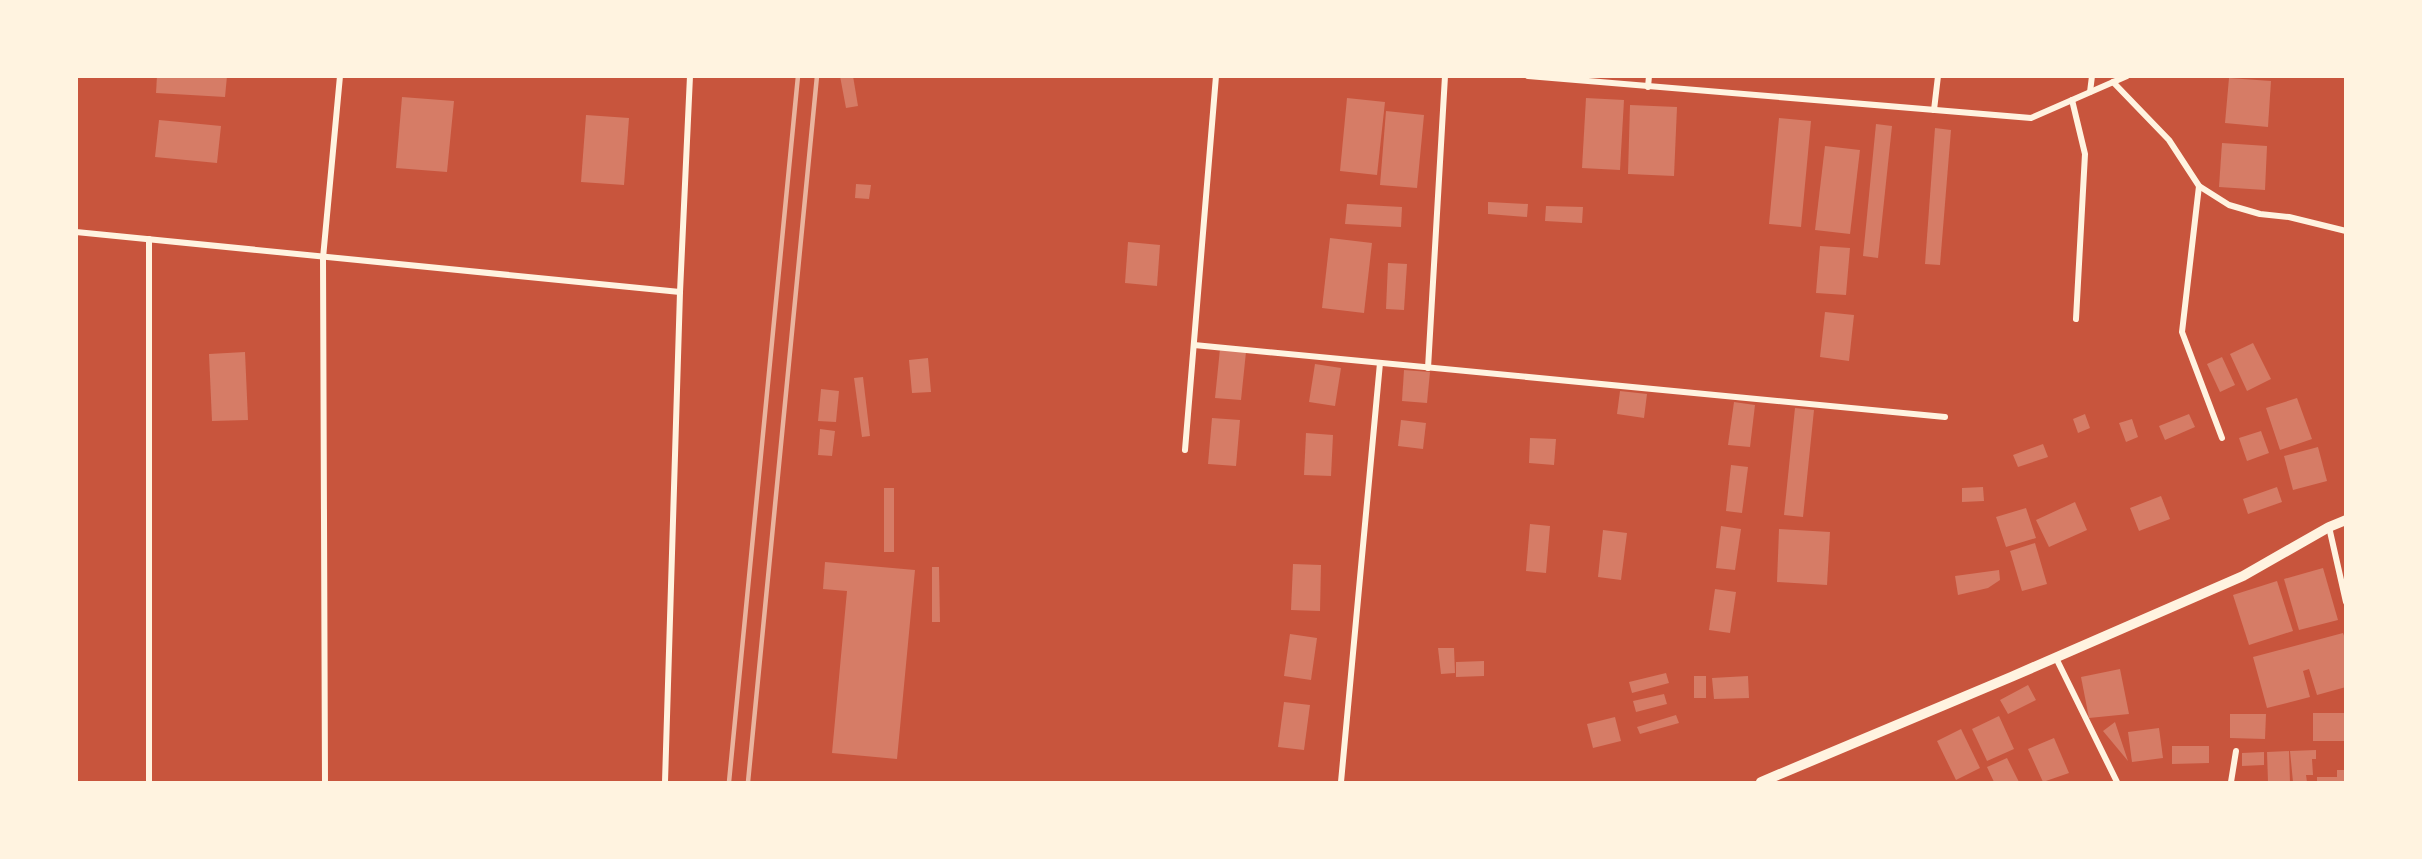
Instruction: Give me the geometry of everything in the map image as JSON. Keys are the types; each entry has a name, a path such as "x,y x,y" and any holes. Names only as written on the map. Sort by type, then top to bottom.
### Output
{"street":[{"path":"325,783 323,258 340,76"},
{"path":"666,783 680,292 690,76"},
{"path":"1185,450 1216,76"},
{"path":"1428,368 1445,76"},
{"path":"1528,76 2031,118 2127,76"},
{"path":"1648,87 1649,76"},
{"path":"1934,110 1938,76"},
{"path":"2090,92 2092,76"},
{"path":"2113,82 2169,140 2199,186 2229,205 2250,211 2310,221 2346,231"},
{"path":"2072,100 2085,154 2076,319"},
{"path":"2199,186 2181,332 2222,438"},
{"path":"76,232 680,292"},
{"path":"149,239 149,783"},
{"path":"1194,345 1945,417"},
{"path":"1341,783 1380,363"},
{"path":"1761,783 2242,576 2329,526 2346,520"},
{"path":"2329,526 2346,602"},
{"path":"2056,658 2117,783"},
{"path":"2231,783 2236,751"}],"building":[{"path":"157,76 227,76 225,97 156,93"},
{"path":"840,76 853,76 858,106 846,108"},
{"path":"2229,78 2271,81 2268,127 2225,123"},
{"path":"402,97 454,101 447,172 396,168"},
{"path":"1347,98 1385,102 1377,175 1340,171"},
{"path":"1586,98 1624,100 1620,170 1582,168"},
{"path":"1630,105 1677,107 1674,176 1628,174"},
{"path":"1386,111 1424,115 1417,188 1380,185"},
{"path":"586,115 629,118 624,185 581,182"},
{"path":"1779,118 1811,121 1801,227 1769,224"},
{"path":"159,120 221,126 217,163 155,157"},
{"path":"1876,124 1892,126 1878,258 1863,256"},
{"path":"1935,128 1951,130 1940,265 1925,264"},
{"path":"2222,143 2267,146 2265,190 2219,187"},
{"path":"1825,146 1860,150 1850,234 1815,230"},
{"path":"856,184 871,185 869,199 855,198"},
{"path":"1488,202 1528,204 1527,217 1488,214"},
{"path":"1347,204 1402,207 1401,227 1345,224"},
{"path":"1546,206 1583,207 1582,223 1545,221"},
{"path":"1330,238 1372,243 1364,313 1322,308"},
{"path":"1128,242 1160,245 1157,286 1125,283"},
{"path":"1820,246 1850,248 1846,295 1816,293"},
{"path":"1388,263 1407,264 1404,310 1386,309"},
{"path":"1825,312 1854,315 1849,361 1820,357"},
{"path":"2253,343 2271,379 2247,391 2230,354"},
{"path":"1220,349 1246,352 1241,400 1215,398"},
{"path":"245,352 248,420 212,421 209,354"},
{"path":"2222,357 2235,385 2220,392 2207,364"},
{"path":"928,358 931,392 912,393 909,360"},
{"path":"1315,364 1341,368 1335,406 1309,402"},
{"path":"1404,370 1430,372 1427,403 1402,401"},
{"path":"863,377 870,436 862,437 854,378"},
{"path":"821,389 839,391 836,422 818,421"},
{"path":"1620,391 1647,394 1644,418 1617,414"},
{"path":"2297,398 2312,439 2280,450 2266,408"},
{"path":"1734,402 1755,405 1750,447 1728,445"},
{"path":"1795,408 1814,410 1803,517 1784,515"},
{"path":"2085,414 2090,428 2078,433 2073,419"},
{"path":"2189,414 2195,427 2165,440 2159,426"},
{"path":"1212,418 1240,420 1236,466 1208,464"},
{"path":"2132,419 2138,437 2126,442 2119,423"},
{"path":"1401,420 1426,423 1423,449 1398,446"},
{"path":"820,429 835,431 832,456 818,455"},
{"path":"2261,431 2269,453 2247,461 2239,438"},
{"path":"1306,433 1333,435 1331,476 1304,475"},
{"path":"1530,438 1556,439 1554,465 1529,463"},
{"path":"2043,444 2048,457 2018,467 2013,455"},
{"path":"2318,447 2327,481 2293,490 2284,456"},
{"path":"1731,465 1748,467 1742,513 1726,511"},
{"path":"1983,487 1984,501 1962,502 1962,488"},
{"path":"2277,487 2282,502 2248,514 2243,499"},
{"path":"884,488 894,488 894,552 884,552"},
{"path":"2161,496 2170,519 2139,531 2130,508"},
{"path":"2075,502 2087,530 2049,547 2036,520"},
{"path":"2026,508 2036,538 2006,547 1996,517"},
{"path":"1530,524 1550,526 1546,573 1526,571"},
{"path":"1721,526 1741,529 1735,570 1716,568"},
{"path":"1779,529 1830,532 1827,585 1777,582"},
{"path":"1603,530 1627,533 1621,580 1598,577"},
{"path":"2035,543 2047,584 2022,591 2010,551"},
{"path":"825,562 915,570 897,759 832,753 847,591 823,589"},
{"path":"1293,564 1321,565 1320,611 1291,610"},
{"path":"932,567 939,567 940,622 932,622"},
{"path":"2323,568 2338,620 2299,630 2284,579"},
{"path":"1999,570 2000,580 1988,588 1958,595 1955,576"},
{"path":"2277,581 2293,631 2249,645 2233,595"},
{"path":"1715,589 1736,592 1730,633 1709,630"},
{"path":"2343,633 2346,641 2346,687 2317,695 2309,669 2303,671 2310,697 2267,708 2253,657"},
{"path":"1290,634 1317,638 1311,680 1284,676"},
{"path":"1438,648 1454,648 1455,673 1441,674"},
{"path":"1484,661 1484,676 1456,677 1456,662"},
{"path":"2120,669 2129,714 2089,718 2081,677"},
{"path":"1666,673 1669,683 1632,693 1629,682"},
{"path":"1694,676 1706,676 1706,698 1694,698"},
{"path":"1748,676 1749,698 1714,699 1712,678"},
{"path":"2028,685 2036,700 2008,714 2000,700"},
{"path":"1664,694 1667,704 1636,712 1633,701"},
{"path":"1284,702 1310,705 1304,750 1278,747"},
{"path":"2313,713 2346,713 2346,741 2313,741"},
{"path":"2230,714 2266,714 2265,739 2230,738"},
{"path":"1676,715 1679,723 1640,734 1637,727"},
{"path":"1999,716 2014,749 1987,761 1972,729"},
{"path":"1615,717 1621,741 1593,748 1587,724"},
{"path":"2115,722 2128,761 2103,731"},
{"path":"2159,728 2163,758 2132,762 2128,732"},
{"path":"1961,729 1980,768 1956,780 1937,741"},
{"path":"2054,738 2069,773 2043,782 2028,749"},
{"path":"2172,746 2209,746 2209,763 2172,764"},
{"path":"2316,750 2316,759 2312,759 2313,775 2306,775 2307,782 2293,782 2290,751"},
{"path":"2289,751 2290,782 2268,782 2267,752"},
{"path":"2264,752 2264,765 2242,766 2242,753"},
{"path":"2007,758 2019,782 1994,782 1987,767"},
{"path":"2337,770 2346,770 2346,782 2317,782 2317,777 2337,777"}],"railway":[{"path":"729,782 798,76"},
{"path":"748,782 817,76"}]}
